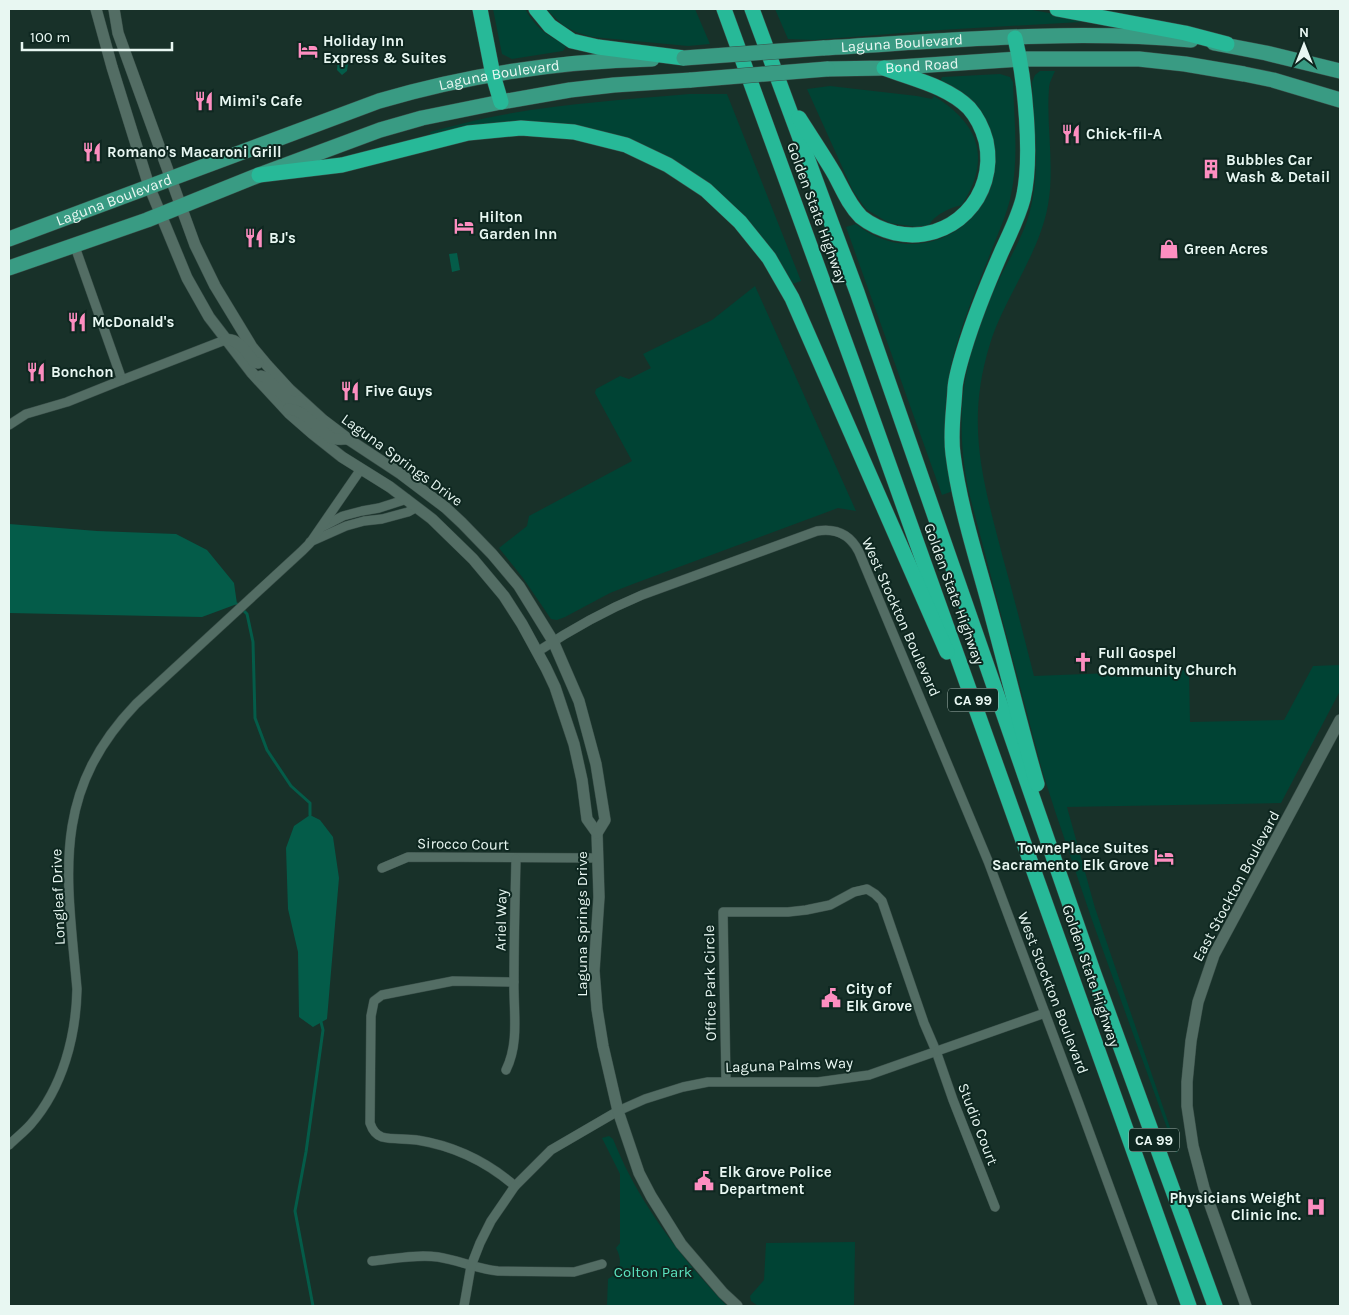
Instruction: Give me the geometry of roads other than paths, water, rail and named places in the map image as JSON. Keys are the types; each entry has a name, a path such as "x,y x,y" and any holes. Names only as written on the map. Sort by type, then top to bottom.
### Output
{"highway":[{"path":"480,9 493,75 501,102"},
{"path":"536,9 550,26 572,41 598,47 684,58"},
{"path":"716,9 734,39"},
{"name":"Golden State Highway","path":"724,9 857,373 1189,1306"},
{"name":"Golden State Highway","path":"752,9 857,292 1043,830 1215,1306"},
{"path":"1056,9 1185,33 1226,44"},
{"path":"1015,38 1020,59 1026,128 1027,169 1023,200 980,302 966,344 955,386 955,408 951,430 952,453 961,499 1042,802 1043,830"},
{"path":"781,90 835,175 846,197 862,217 883,230 908,236 934,233 956,222 975,204 986,181 989,156 983,131 970,109 950,93 884,68"},
{"path":"259,175 342,165 468,133 521,128 574,132 626,145 668,165 706,190 740,222 769,258 792,298 1000,775"}],"main road":[{"path":"1015,38 1065,35 1148,36 1226,44 1340,72"},
{"name":"Laguna Boulevard","path":"9,239 379,101 421,89 493,75 612,60 684,58 823,48 1015,38"},
{"name":"Bond Road","path":"501,102 614,85 827,69 884,68 1020,59 1110,58 1185,64 1273,80 1340,100"},
{"name":"Laguna Boulevard","path":"9,268 181,207 259,175 380,130 422,118 501,102"}],"street":[{"path":"96,9 149,186"},
{"path":"114,9 118,33 171,178"},
{"name":"Laguna Springs Drive","path":"171,178 195,245 215,286 240,328 267,365 301,401 348,439 401,474 446,508 462,523 519,586 553,641 579,702 596,764 604,820 597,834 599,897 594,971 597,1009 603,1046 618,1111 639,1172 650,1196 681,1244 723,1293 737,1306"},
{"name":"Laguna Springs Drive","path":"149,186 196,296 225,340 252,373 285,409 313,434 407,499 455,540 480,567 513,610 555,687 579,764 587,819 597,834"},
{"path":"74,244 122,380"},
{"path":"9,425 26,414 67,402 225,340 234,339 254,362 267,365"},
{"path":"252,373 265,377 288,400 292,402 301,401"},
{"path":"285,409 296,410 333,439 348,439"},
{"name":"Longleaf Drive","path":"9,1145 30,1124 46,1102 59,1079 73,1033 77,989 68,876 69,850 72,822 84,780 96,755 121,720 310,543 361,469"},
{"name":"Longleaf Drive","path":"319,529 343,516 362,510 379,508 407,499"},
{"name":"Longleaf Drive","path":"310,543 346,526 396,515 417,507"},
{"name":"West Stockton Boulevard","path":"537,652 616,606 642,594 817,531 837,531 849,538 859,552 985,853 1152,1306"},
{"name":"East Stockton Boulevard","path":"1246,1306 1204,1188 1193,1146 1187,1090 1191,1041 1200,995 1214,954 1340,720"},
{"name":"Sirocco Court","path":"382,868 408,857 598,858"},
{"name":"Ariel Way","path":"506,1070 514,1042 516,859"},
{"name":"Office Park Circle","path":"726,1081 723,912 788,912 806,910 830,905 854,892 867,889 882,901 924,1023 936,1051"},
{"path":"514,982 453,981 389,993 378,997 374,1001 371,1016 370,1123 372,1129 381,1137 434,1143 461,1152 498,1172 514,1186"},
{"name":"Laguna Palms Way","path":"464,1306 471,1266 480,1243 491,1221 514,1186 551,1150 618,1111 645,1099 683,1087 726,1081 818,1082 856,1078 882,1072 936,1051 1045,1014"},
{"name":"Studio Court","path":"936,1051 995,1207"},
{"path":"372,1261 436,1257 498,1271 574,1272 602,1264"}],"waterway":[{"path":"237,604 247,614 253,642 255,718 267,750 291,786 310,803 310,815"},
{"path":"313,1306 295,1211 306,1152 323,1030 321,1022"}],"place":[{"name":"Holiday Inn Express & Suites","path":"308,50"},
{"name":"Mimi's Cafe","path":"204,101"},
{"name":"Chick-fil-A","path":"1071,134"},
{"name":"Romano's Macaroni Grill","path":"92,152"},
{"name":"Bubbles Car Wash & Detail","path":"1211,169"},
{"name":"Hilton Garden Inn","path":"464,226"},
{"name":"BJ's","path":"254,238"},
{"name":"Green Acres","path":"1169,249"},
{"name":"McDonald's","path":"77,322"},
{"name":"Bonchon","path":"36,372"},
{"name":"Five Guys","path":"350,391"},
{"name":"Full Gospel Community Church","path":"1083,662"},
{"name":"TownePlace Suites Sacramento Elk Grove","path":"1164,857"},
{"name":"City of Elk Grove","path":"831,998"},
{"name":"Elk Grove Police Department","path":"704,1181"},
{"name":"Physicians Weight Clinic Inc.","path":"1316,1207"}],"park label":[{"name":"Colton Park","path":"653,1272"}]}
